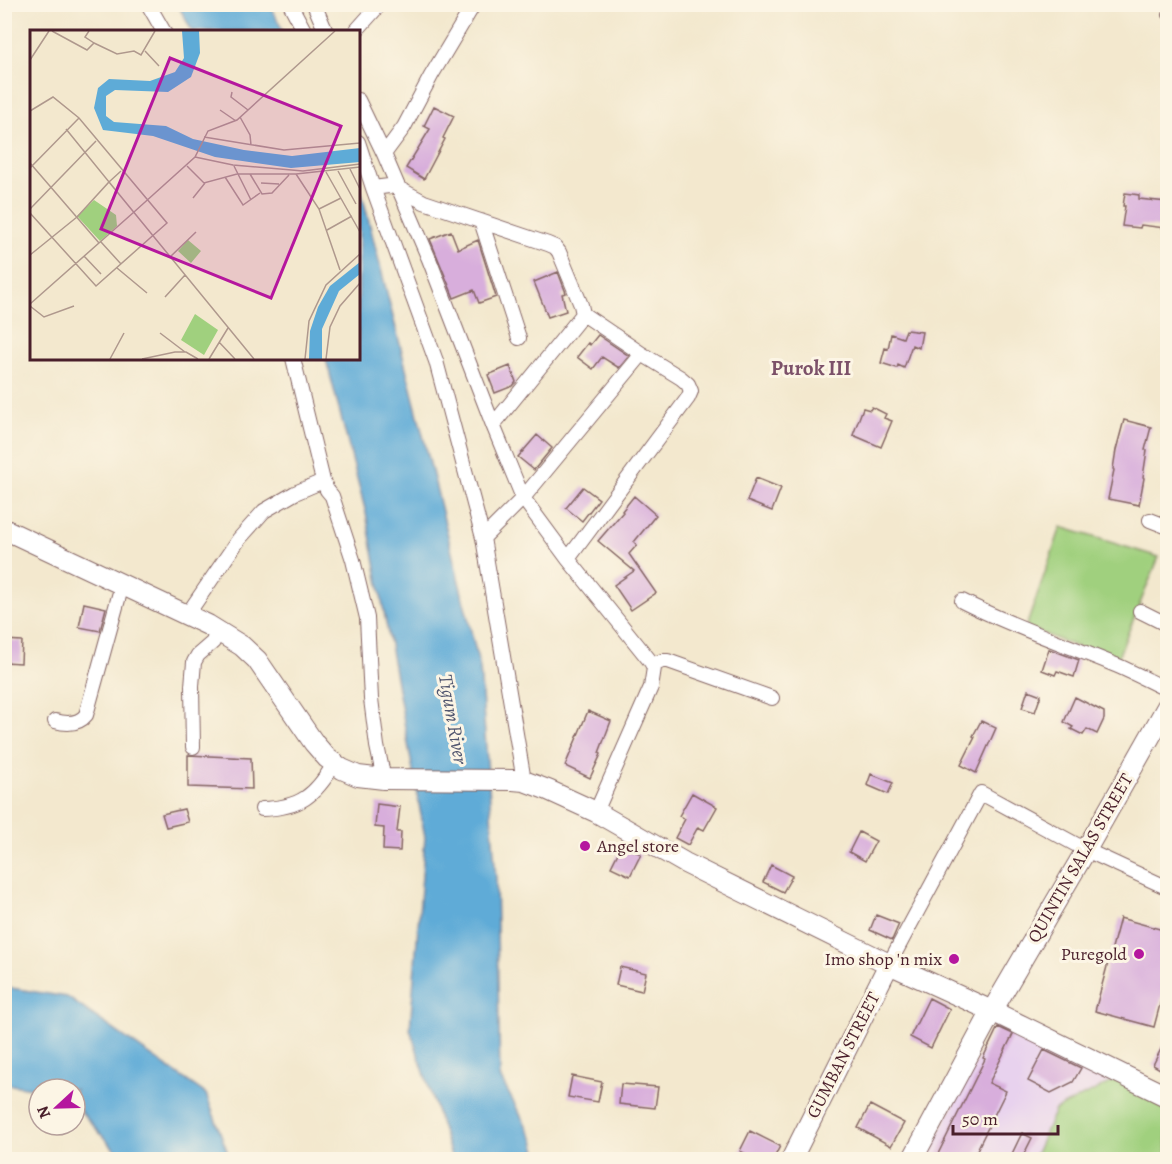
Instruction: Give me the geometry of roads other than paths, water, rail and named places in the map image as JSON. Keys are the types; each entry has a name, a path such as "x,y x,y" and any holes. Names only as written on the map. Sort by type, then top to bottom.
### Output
{"street":[{"path":"148,4 163,30"},
{"path":"290,4 304,30"},
{"path":"314,4 325,30"},
{"path":"357,30 380,4"},
{"path":"384,153 404,127 474,4"},
{"path":"360,104 384,153 429,259 493,425 524,498 568,559 653,665 654,676 651,687 596,812"},
{"path":"360,148 435,361 483,538 519,781"},
{"path":"373,188 389,186 398,188 424,202 555,247 583,314 688,384 690,390 688,398 568,559"},
{"path":"481,221 519,338"},
{"path":"493,425 583,314"},
{"path":"483,538 524,498 642,354"},
{"path":"293,360 323,481 332,496 353,560 367,618 371,699 377,746 390,779"},
{"path":"187,615 239,539 264,511 295,493 323,481"},
{"path":"1150,520 1167,527"},
{"path":"4,529 187,615 242,646 257,660 314,743 334,764 358,776 390,779 519,781 548,790 596,812 685,863 1167,1097"},
{"path":"55,721 67,724 82,720 86,715 122,585"},
{"path":"962,601 1024,630 1116,665 1167,690"},
{"path":"1140,611 1167,625"},
{"path":"193,747 194,662 198,655 213,642 217,630"},
{"path":"653,665 668,661 772,698"},
{"name":"QUINTIN SALAS STREET","path":"912,1160 992,1011 1167,705"},
{"path":"262,809 289,806 302,801 319,787 334,764"},
{"name":"GUMBAN STREET","path":"791,1160 890,964 981,793 1086,850"},
{"path":"1086,850 1167,888"}],"water":[{"path":"178,5 270,5 282,30 191,30"},
{"name":"Tigum River","path":"360,189 480,668 496,879 500,1077 534,1140 539,1159 452,1159 410,1029 425,837 366,513 326,360 360,360"},
{"path":"5,987 67,997 206,1094 230,1159 123,1159 87,1118 87,1077 27,1077 27,1087 5,1084"}],"place":[{"name":"Angel store","path":"585,846"},
{"name":"Puregold","path":"1139,954"},
{"name":"Imo shop 'n mix","path":"954,959"}],"district":[{"name":"Purok III","path":"811,368"}]}
